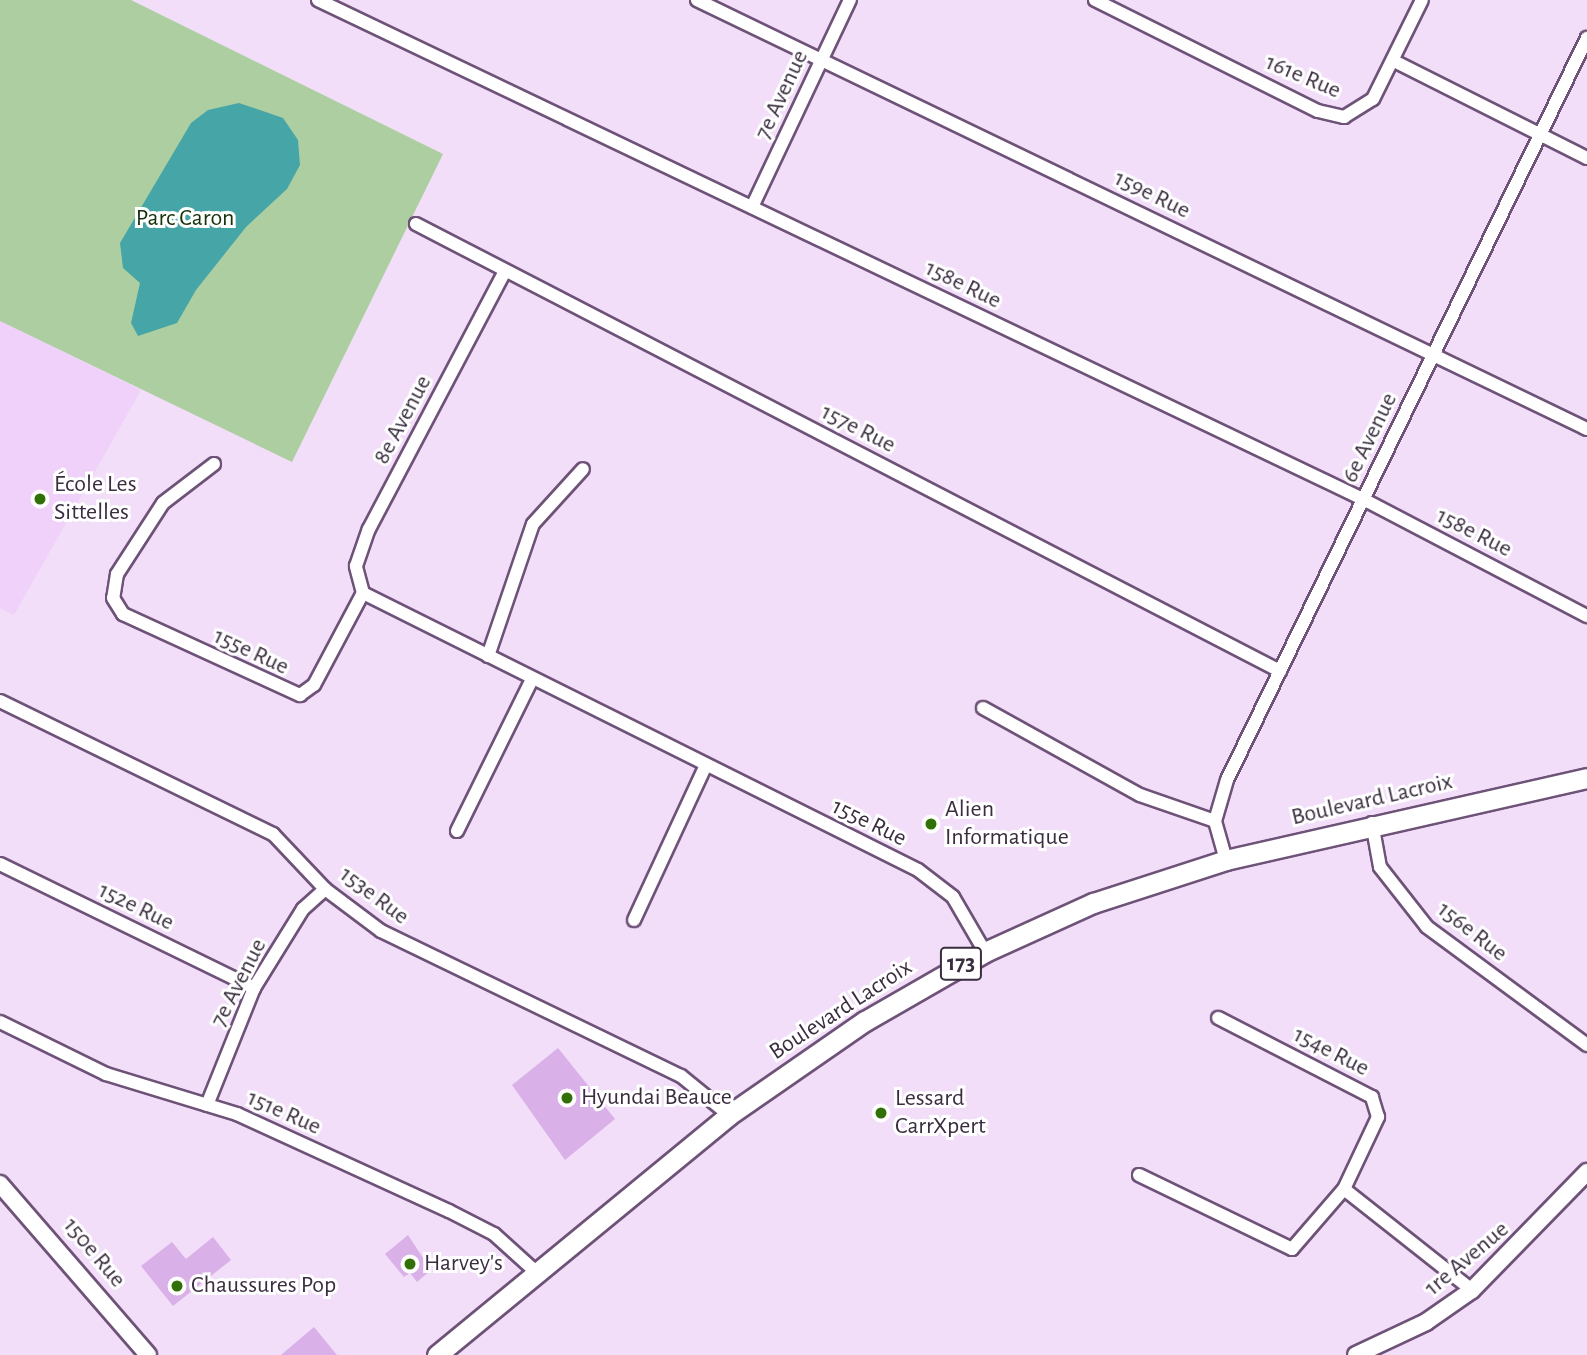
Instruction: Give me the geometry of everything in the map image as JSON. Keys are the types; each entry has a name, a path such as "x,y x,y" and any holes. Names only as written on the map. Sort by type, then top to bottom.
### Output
{"main road":[{"name":"Boulevard Lacroix","path":"437,1355 729,1115 874,1015 985,952 1093,903 1226,860 1372,823 1587,778"}],"street":[{"name":"158e Rue","path":"318,0 1363,499 1587,616"},
{"name":"159e Rue","path":"697,0 1587,429"},
{"name":"7e Avenue","path":"752,207 850,0"},
{"name":"161e Rue","path":"1095,0 1334,116 1366,107 1394,61 1422,0"},
{"name":"6e Avenue","path":"1215,821 1227,780 1587,38"},
{"path":"1394,61 1587,158"},
{"name":"157e Rue","path":"416,225 1280,671"},
{"name":"8e Avenue","path":"363,593 356,566 369,529 505,271"},
{"name":"155e Rue","path":"214,464 163,503 117,574 114,598 123,614 300,695 314,685 363,593 941,885 985,952"},
{"path":"488,656 533,524 583,469"},
{"path":"457,831 532,679"},
{"name":"153e Rue","path":"0,701 273,834 325,889 405,945 681,1076 729,1115"},
{"path":"982,708 1140,795 1215,821 1226,860"},
{"path":"634,920 706,765"},
{"name":"156e Rue","path":"1372,823 1380,867 1427,927 1587,1045"},
{"name":"152e Rue","path":"0,864 254,988"},
{"name":"7e Avenue","path":"207,1105 254,988 303,909 325,889"},
{"name":"154e Rue","path":"1139,1175 1292,1249 1344,1189 1378,1117 1373,1097 1218,1018"},
{"name":"151e Rue","path":"0,1022 138,1088 207,1105 460,1216 511,1246 536,1272"},
{"name":"1re Avenue","path":"1356,1355 1374,1351 1472,1290 1587,1172"},
{"name":"150e Rue","path":"0,1184 148,1355"},
{"path":"1344,1189 1472,1290"}],"shaded area":[{"path":"239,103 283,118 298,140 300,165 287,189 246,227 196,290 177,323 138,336 131,323 140,283 123,268 120,243 191,123 208,110"},
{"name":"École Les Sittelles","path":"0,321 141,390 14,615 0,608"}],"green space":[{"name":"Parc Caron","path":"0,0 131,0 443,154 292,462 0,321"}],"building":[{"path":"558,1048 615,1119 565,1160 512,1085"},
{"name":"Harvey's","path":"408,1235 431,1270 417,1282 410,1273 404,1277 385,1254"},
{"name":"Chaussures Pop","path":"213,1237 231,1260 173,1306 141,1266 172,1242 186,1259"},
{"path":"314,1327 337,1355 281,1355"}],"place":[{"name":"École Les Sittelles","path":"40,499"},
{"name":"Alien Informatique","path":"931,824"},
{"name":"Hyundai Beauce","path":"567,1098"},
{"name":"Lessard CarrXpert","path":"881,1113"},
{"name":"Harvey's","path":"410,1264"},
{"name":"Chaussures Pop","path":"177,1286"}]}
